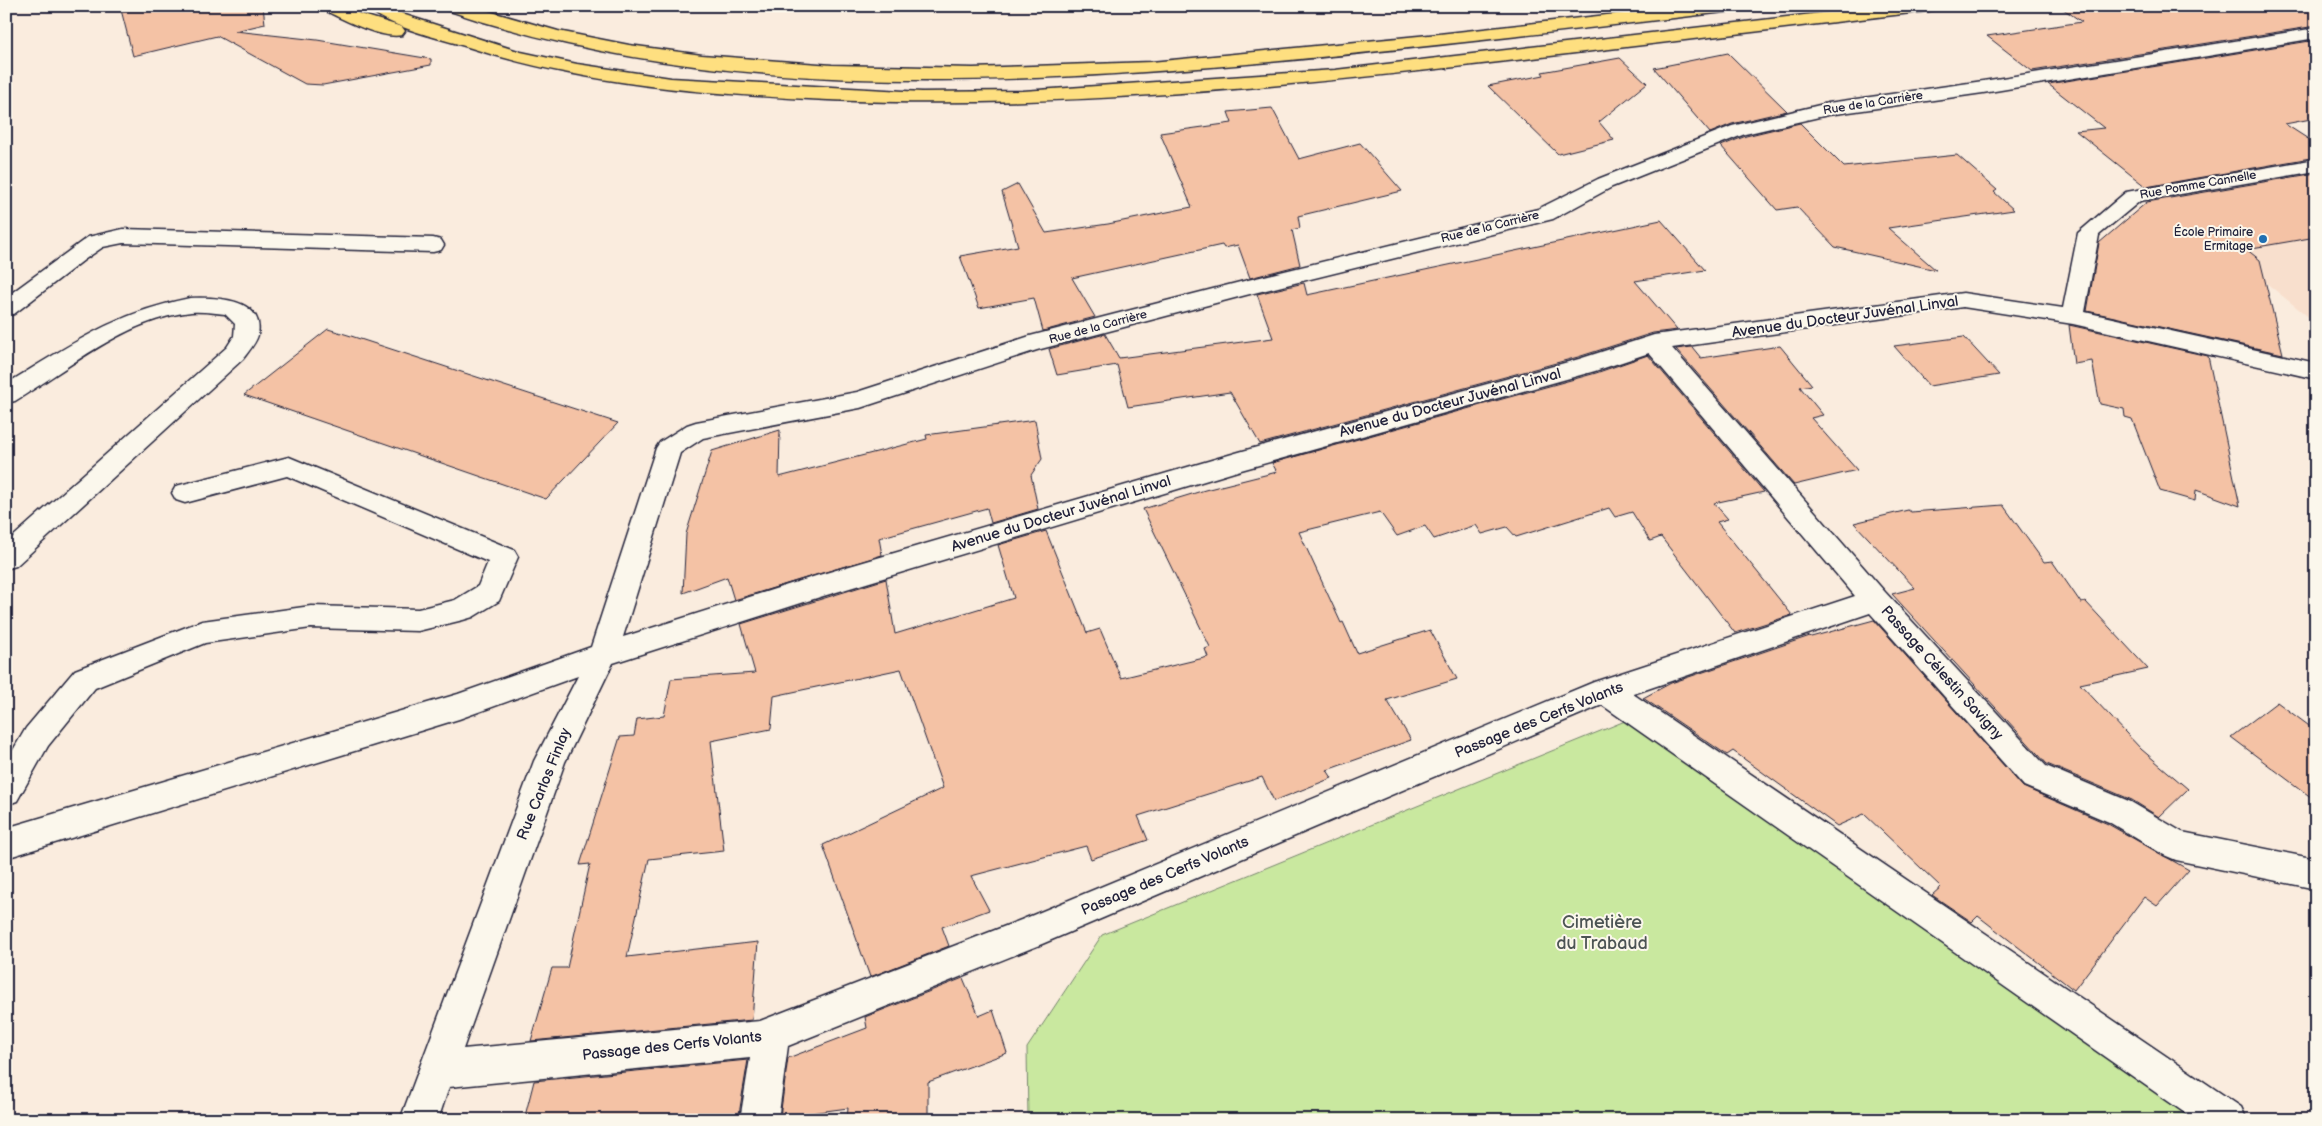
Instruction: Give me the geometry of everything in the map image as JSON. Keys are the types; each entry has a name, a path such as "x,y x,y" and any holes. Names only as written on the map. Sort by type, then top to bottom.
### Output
{"highway":[{"path":"330,6 354,18 404,33 577,70 671,84 922,98 1023,97 1335,76 1928,6"},
{"path":"374,6 399,19 517,57"},
{"path":"453,6 499,23 596,46 698,60 782,68 910,75 1115,70 1354,48 1733,6"},
{"path":"474,6 499,23"}],"street":[{"name":"Rue de la Carrière","path":"669,448 696,432 860,400 1030,344 1244,288 1545,214 1605,183 1739,130 1828,109 2316,33"},
{"name":"Rue Pomme Cannelle","path":"2073,317 2089,233 2133,196 2316,165"},
{"path":"6,310 76,255 96,242 123,236 433,245"},
{"name":"Avenue du Docteur Juvénal Linval","path":"6,844 459,706 603,655 819,586 1239,460 1587,365 1654,343 1963,300 2073,317 2316,371"},
{"path":"6,395 102,334 153,312 192,305 232,307 247,322 246,337 235,353 6,559"},
{"name":"Passage Célestin Savigny","path":"1654,343 1875,600 2035,776 2120,812 2176,845 2316,874"},
{"name":"Rue Carlos Finlay","path":"419,1120 550,761 603,655 669,448"},
{"path":"6,791 37,737 85,679 202,632 311,617 418,620 463,609 489,593 504,557 288,466 185,492"},
{"name":"Passage des Cerfs Volants","path":"436,1070 760,1039 1030,933 1605,691 1875,600"},
{"path":"1605,691 2228,1120"},
{"path":"759,1120 772,1034"}],"shaded area":[{"name":"École Primaire Ermitage","path":"2316,180 2316,323 2194,225"}],"green space":[{"name":"Cimetière du Trabaud","path":"1625,721 2201,1120 1028,1120 1027,1048 1102,935"}],"building":[{"path":"120,6 263,6 265,24 235,31 317,40 431,59 431,65 323,85 305,84 217,36 133,56"},
{"path":"2059,6 2316,6 2316,26 2032,71 1987,36 2082,22"},
{"path":"2316,40 2316,118 2285,124 2316,144 2316,157 2146,187 2076,131 2104,128 2048,84"},
{"path":"1728,53 1787,111 1732,124 1710,133 1654,68"},
{"path":"1620,58 1647,83 1599,122 1614,140 1558,154 1488,86 1544,75 1542,72"},
{"path":"1272,108 1299,159 1360,143 1402,191 1298,216 1300,228 1292,230 1300,265 1250,278 1238,245 1224,248 1222,245 1072,278 1095,317 1043,331 1034,298 979,308 960,256 1018,246 1002,192 1018,184 1046,233 1108,224 1192,207 1160,133 1232,123 1228,112"},
{"path":"1800,123 1844,167 1957,155 1997,190 1994,192 2014,210 1888,228 1936,270 1835,247 1797,207 1777,210 1721,146 1746,136"},
{"path":"2316,173 2316,237 2246,249 2260,260 2283,354 2087,311 2099,243 2147,202"},
{"path":"1661,220 1705,270 1635,281 1677,330 1653,333 1578,357 1260,444 1230,392 1128,407 1117,365 1057,375 1049,349 1105,334 1119,358 1273,338 1257,294 1304,283 1307,295"},
{"path":"2069,325 2208,356 2240,506 2196,490 2195,501 2160,491 2132,419 2125,417 2124,409 2100,404 2092,361 2074,364"},
{"path":"328,329 618,423 546,499 244,395"},
{"path":"1964,337 1999,375 1929,386 1894,346"},
{"path":"1780,346 1812,385 1800,387 1823,415 1811,418 1857,470 1794,485 1676,349 1692,347 1701,358"},
{"path":"1648,355 1764,492 1714,503 1728,519 1717,522 1792,615 1735,633 1661,537 1650,541 1632,512 1615,517 1609,508 1516,537 1507,527 1482,534 1476,525 1434,539 1425,526 1397,536 1380,512 1299,532 1357,653 1430,630 1457,679 1387,700 1411,740 1327,770 1332,778 1274,801 1262,777 1138,816 1148,840 1091,859 1086,846 971,876 989,910 942,927 949,946 870,977 823,845 943,788 901,669 774,696 771,729 711,741 724,851 649,859 627,957 758,942 752,1020 531,1041 552,968 567,968 590,864 580,865 620,737 634,736 637,719 664,716 671,679 755,673 741,624 886,579 895,634 1014,598 998,545 1046,531 1087,633 1100,629 1121,678 1208,657 1205,649 1210,647 1143,509 1205,490 1277,472 1272,463 1596,373"},
{"path":"1035,420 1042,459 1031,475 1038,509 991,523 987,508 879,538 882,555 734,600 727,577 683,593 686,534 712,451 780,430 779,477 927,439 926,435"},
{"path":"2003,505 2044,562 2052,561 2081,603 2086,602 2148,669 2080,684 2141,749 2188,789 2159,817 2132,800 2047,764 1892,594 1915,588 1854,523 1908,510 1911,512"},
{"path":"1874,620 2023,787 2108,824 2189,870 2157,906 2144,897 2074,990 1978,916 1972,922 1932,895 1941,887 1864,814 1837,826 1733,751 1727,755 1643,698 1671,683 1810,636"},
{"path":"2277,702 2316,731 2316,801 2231,737"},
{"path":"963,978 979,1016 993,1010 1007,1053 928,1082 928,1120 847,1120 848,1108 780,1117 788,1058 867,1028 865,1017"},
{"path":"748,1060 738,1120 524,1120 534,1081"}],"place":[{"name":"École Primaire Ermitage","path":"2263,239"}]}
